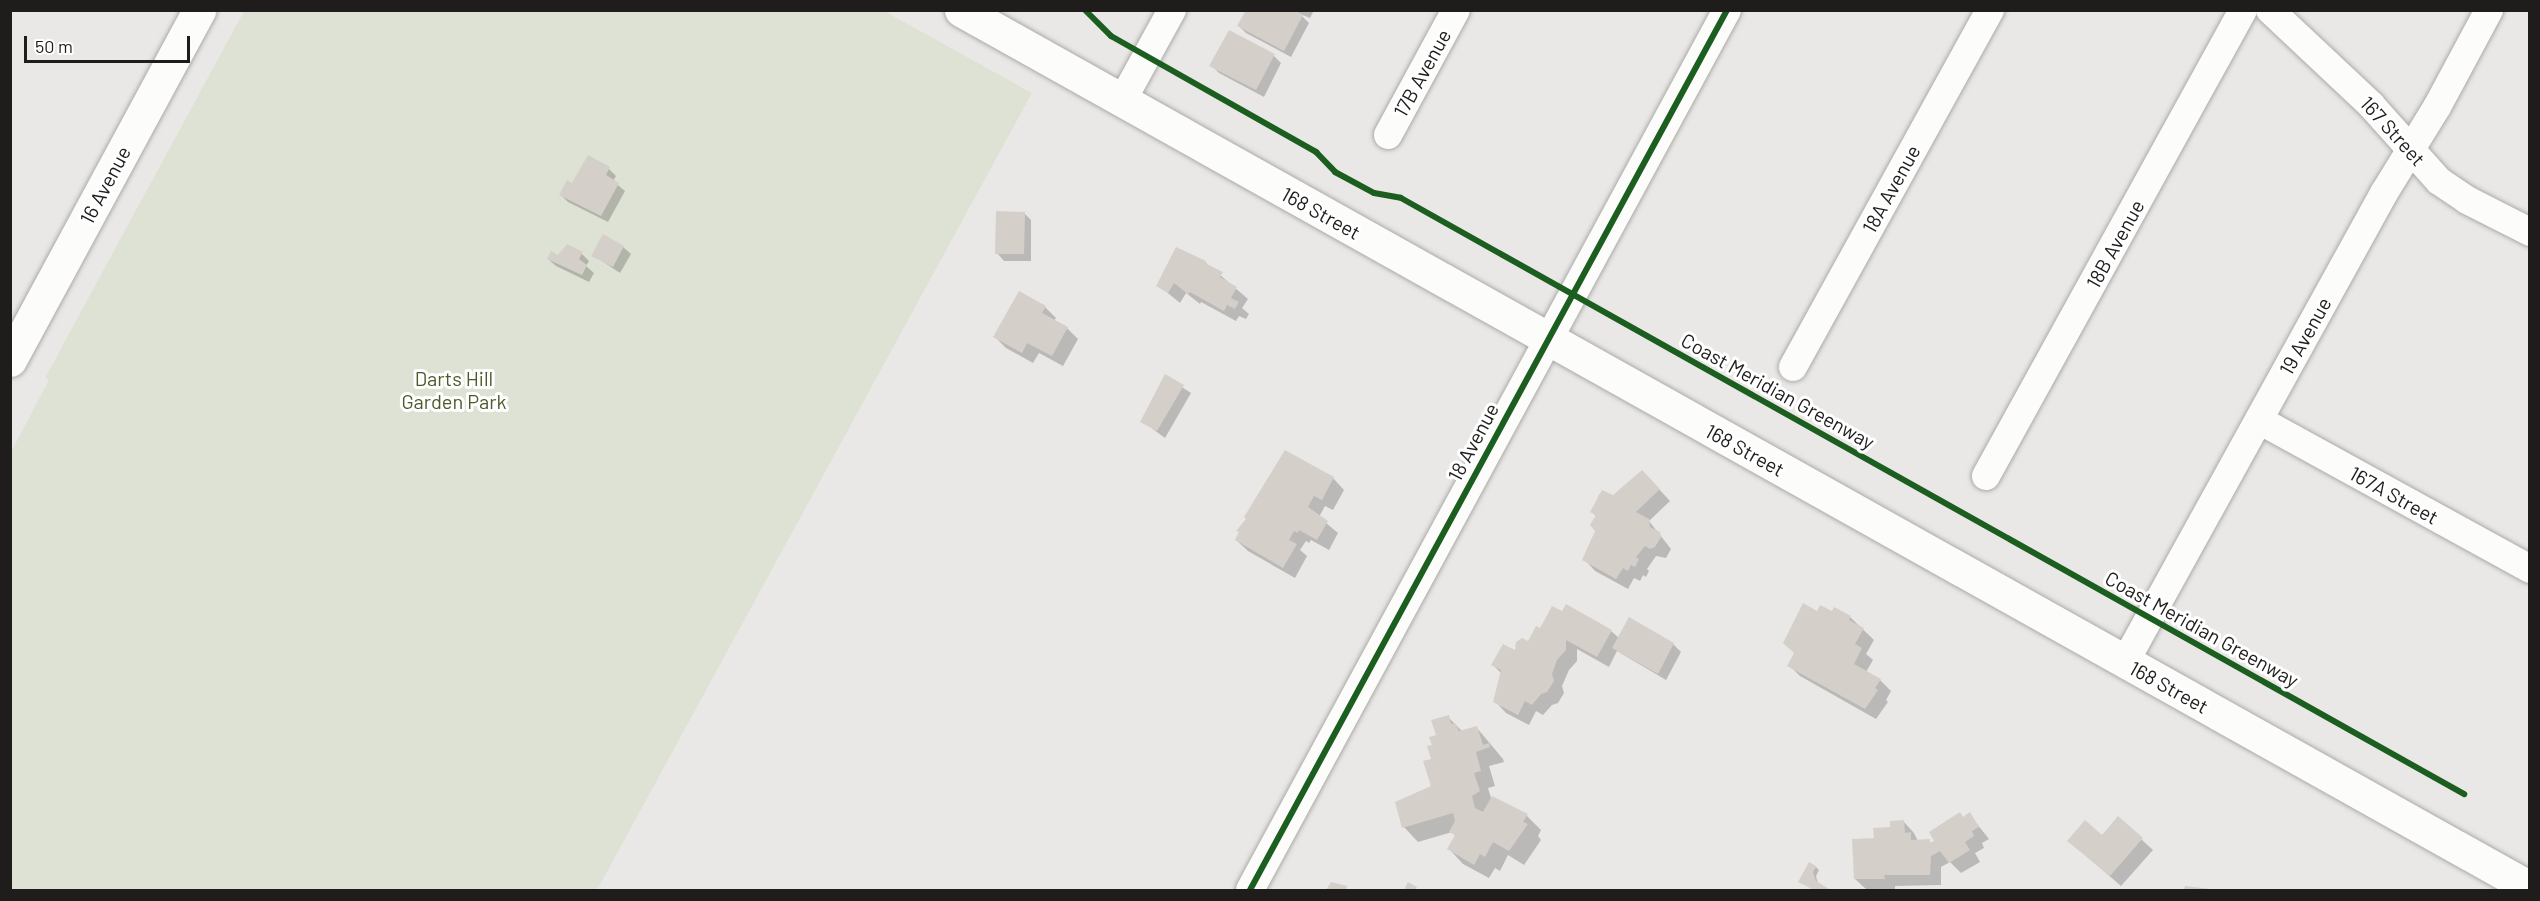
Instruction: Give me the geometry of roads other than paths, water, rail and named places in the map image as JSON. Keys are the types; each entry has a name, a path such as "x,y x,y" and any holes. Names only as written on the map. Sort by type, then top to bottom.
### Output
{"main road":[{"name":"16 Avenue","path":"10,360 199,10"},
{"name":"168 Street","path":"961,10 2529,888"}],"street":[{"path":"1122,101 1172,10"},
{"name":"17B Avenue","path":"1388,135 1456,10"},
{"name":"18 Avenue","path":"1250,891 1727,10"},
{"name":"18A Avenue","path":"1793,367 1990,10"},
{"name":"18B Avenue","path":"1986,476 2243,10"},
{"name":"167 Street","path":"2270,10 2371,105 2439,181 2467,200 2529,232"},
{"name":"19 Avenue","path":"2125,662 2384,193 2489,10"},
{"name":"167A Street","path":"2259,420 2529,569"}],"park label":[{"name":"Darts Hill Garden Park","path":"454,390"}]}
